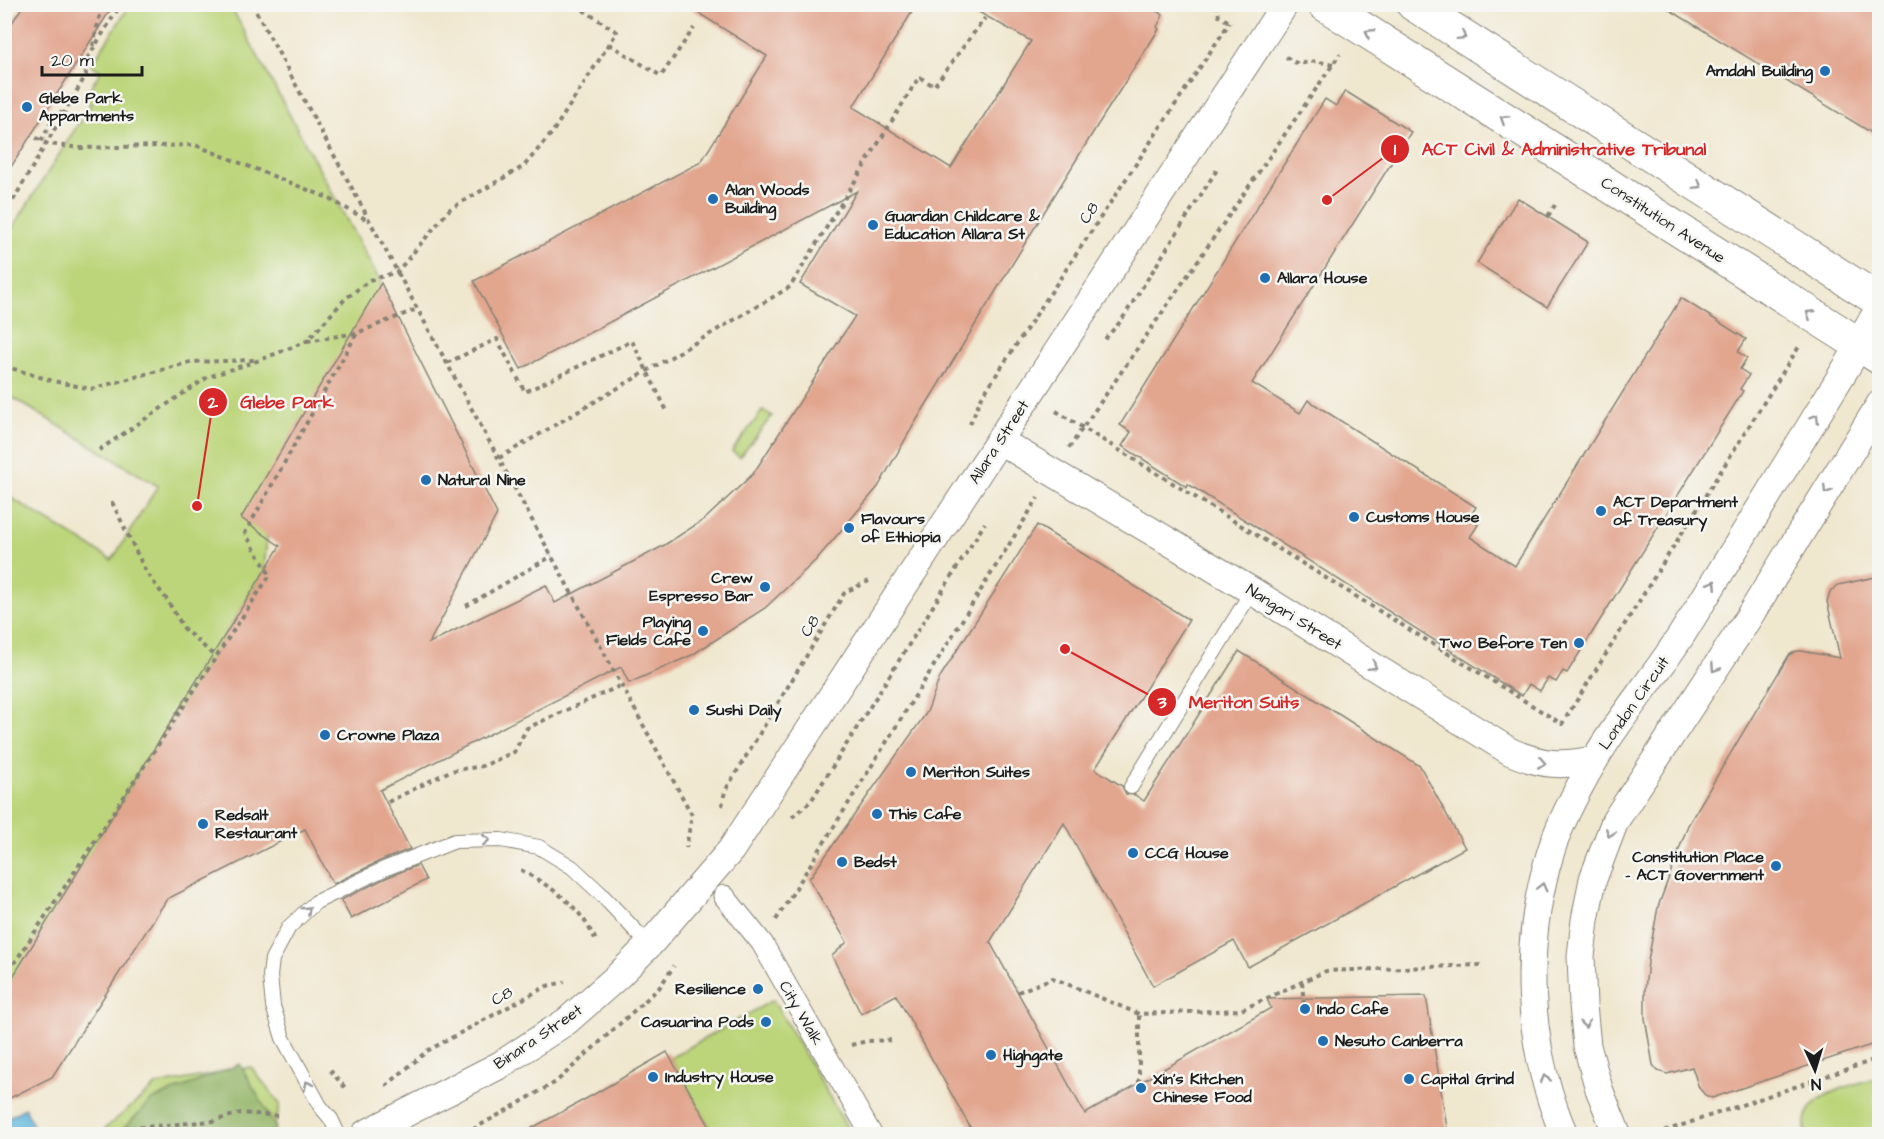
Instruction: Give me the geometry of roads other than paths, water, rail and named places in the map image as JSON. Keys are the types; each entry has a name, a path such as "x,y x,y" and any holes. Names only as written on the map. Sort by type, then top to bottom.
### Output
{"street":[{"name":"Allara Street","path":"716,886 731,850 1285,4"},
{"name":"Constitution Avenue","path":"1324,4 1870,352"},
{"path":"1413,4 1880,301"},
{"name":"London Circuit","path":"1564,1134 1546,1085 1533,1015 1531,975 1533,936 1539,897 1551,850 1569,807 1595,759 1682,634 1870,352 1880,313"},
{"path":"1617,1134 1599,1089 1587,1046 1582,1005 1581,956 1593,879 1615,821 1747,620 1880,404"},
{"name":"Nangari Street","path":"1000,441 1252,591 1511,752 1532,761 1551,765 1573,765 1595,759"},
{"name":"City Walk","path":"716,886 762,943 871,1134"},
{"name":"Binara Street","path":"365,1134 500,1065 567,1021 716,886"}],"lane":[{"path":"1131,787 1252,591"},
{"path":"338,1134 283,1038 273,1006 270,976 272,959 289,927 316,902 384,868 455,841 501,840 539,847 572,867 649,945"}],"water":[{"path":"25,1108 37,1134 5,1134 5,1119"}],"place":[{"name":"Amdahl Building","path":"1825,71"},
{"name":"Glebe Park Appartments","path":"27,107"},
{"name":"Alan Woods Building","path":"713,199"},
{"name":"ACT Civil & Administrative Tribunal","path":"1327,200"},
{"name":"Guardian Childcare & Education Allara St","path":"873,225"},
{"name":"Allara House","path":"1265,278"},
{"name":"Natural Nine","path":"426,480"},
{"name":"Glebe Park","path":"197,506"},
{"name":"ACT Department of Treasury","path":"1601,511"},
{"name":"Customs House","path":"1354,517"},
{"name":"Flavours of Ethiopia","path":"849,528"},
{"name":"Crew Espresso Bar","path":"765,587"},
{"name":"Playing Fields Cafe","path":"703,631"},
{"name":"Two Before Ten","path":"1579,643"},
{"name":"Meriton Suits","path":"1065,649"},
{"name":"Sushi Daily","path":"694,710"},
{"name":"Crowne Plaza","path":"325,735"},
{"name":"Meriton Suites","path":"911,772"},
{"name":"This Cafe","path":"877,814"},
{"name":"Redsalt Restaurant","path":"203,824"},
{"name":"CCG House","path":"1133,853"},
{"name":"Bedst","path":"842,862"},
{"name":"Constitution Place - ACT Government","path":"1776,866"},
{"name":"Resilience","path":"758,989"},
{"name":"Indo Cafe","path":"1305,1009"},
{"name":"Casuarina Pods","path":"766,1022"},
{"name":"Nesuto Canberra","path":"1323,1041"},
{"name":"Highgate","path":"991,1055"},
{"name":"Industry House","path":"653,1077"},
{"name":"Capital Grind","path":"1409,1079"},
{"name":"Xin's Kitchen Chinese Food","path":"1141,1088"}]}
